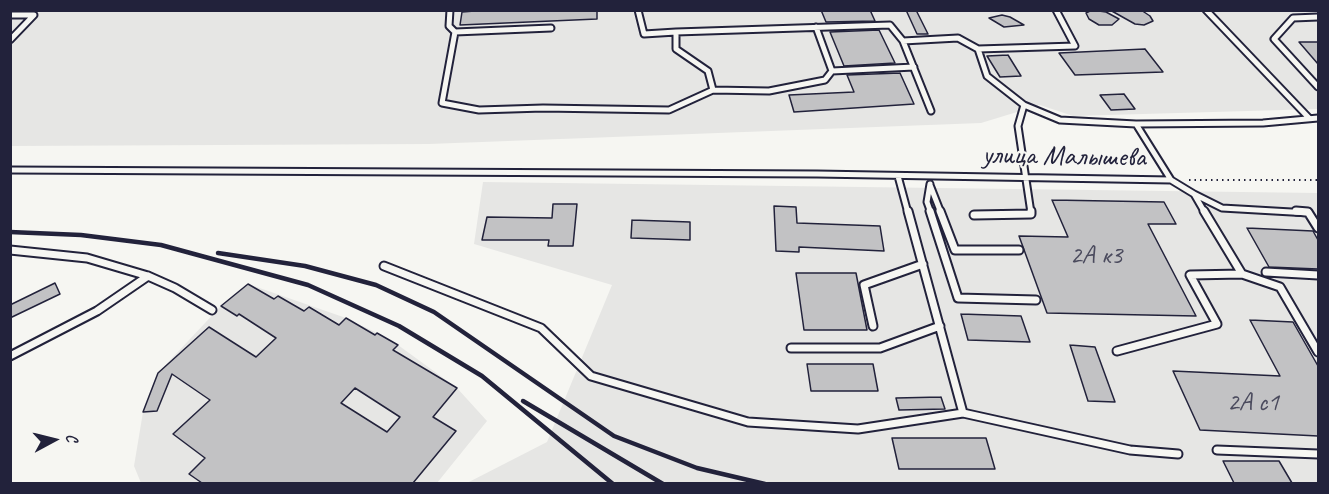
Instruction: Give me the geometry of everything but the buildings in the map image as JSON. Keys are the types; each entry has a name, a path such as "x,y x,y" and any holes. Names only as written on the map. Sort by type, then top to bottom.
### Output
{"lane":[{"path":"450,10 449,26 455,32 551,28"},
{"path":"639,10 644,34 890,25 903,41 931,111"},
{"path":"903,41 958,38 978,49 1075,46 1056,10"},
{"path":"1206,10 1309,118"},
{"path":"10,15 34,15 10,40"},
{"path":"1318,17 1293,18 1274,39 1318,87"},
{"path":"816,27 832,71"},
{"path":"455,32 442,103 479,110 543,108 599,111 669,110 713,90 769,91 825,80 832,71 914,66"},
{"path":"676,32 676,49 708,71 713,90"},
{"path":"978,49 987,76 1024,105 1060,120 1136,124"},
{"path":"974,215 1031,214 1018,126 1024,105"},
{"name":"улица Малышева","path":"1136,124 1263,123 1318,118"},
{"name":"улица Малышева","path":"1136,124 1172,180"},
{"name":"улица Малышева","path":"10,170 706,174 1172,180"},
{"path":"898,176 963,413"},
{"path":"927,176 955,250 1019,250"},
{"path":"1172,180 1222,208 1308,212 1318,228"},
{"path":"930,184 927,202 958,298 1036,300"},
{"path":"1194,194 1242,274"},
{"path":"10,250 87,258 148,276 175,288 212,310"},
{"path":"873,326 864,285 923,264"},
{"path":"384,267 541,328 591,376 748,422 858,429 963,413 1130,450 1178,454"},
{"path":"1266,272 1318,275"},
{"path":"1117,351 1217,324 1190,275 1242,274 1280,287 1318,351"},
{"path":"10,356 97,311 148,276"},
{"path":"791,348 880,348 940,326"},
{"path":"1217,450 1318,454"}],"path":[{"path":"1172,180 1318,180"}],"shaded area":[{"path":"10,11 1318,11 1318,109 1073,116 1040,105 981,123 429,144 11,146"},
{"path":"483,182 1318,193 1318,483 465,484 547,442 612,285 474,244"},
{"path":"248,284 346,318 398,345 457,388 487,421 437,483 141,483 134,466 143,412 158,373 221,306"}],"railway":[{"path":"10,232 81,235 161,245 308,285 399,326 482,376 613,484"},
{"path":"218,253 305,266 376,285 434,312 614,436 697,468 765,484"},
{"path":"523,401 663,484"}]}
